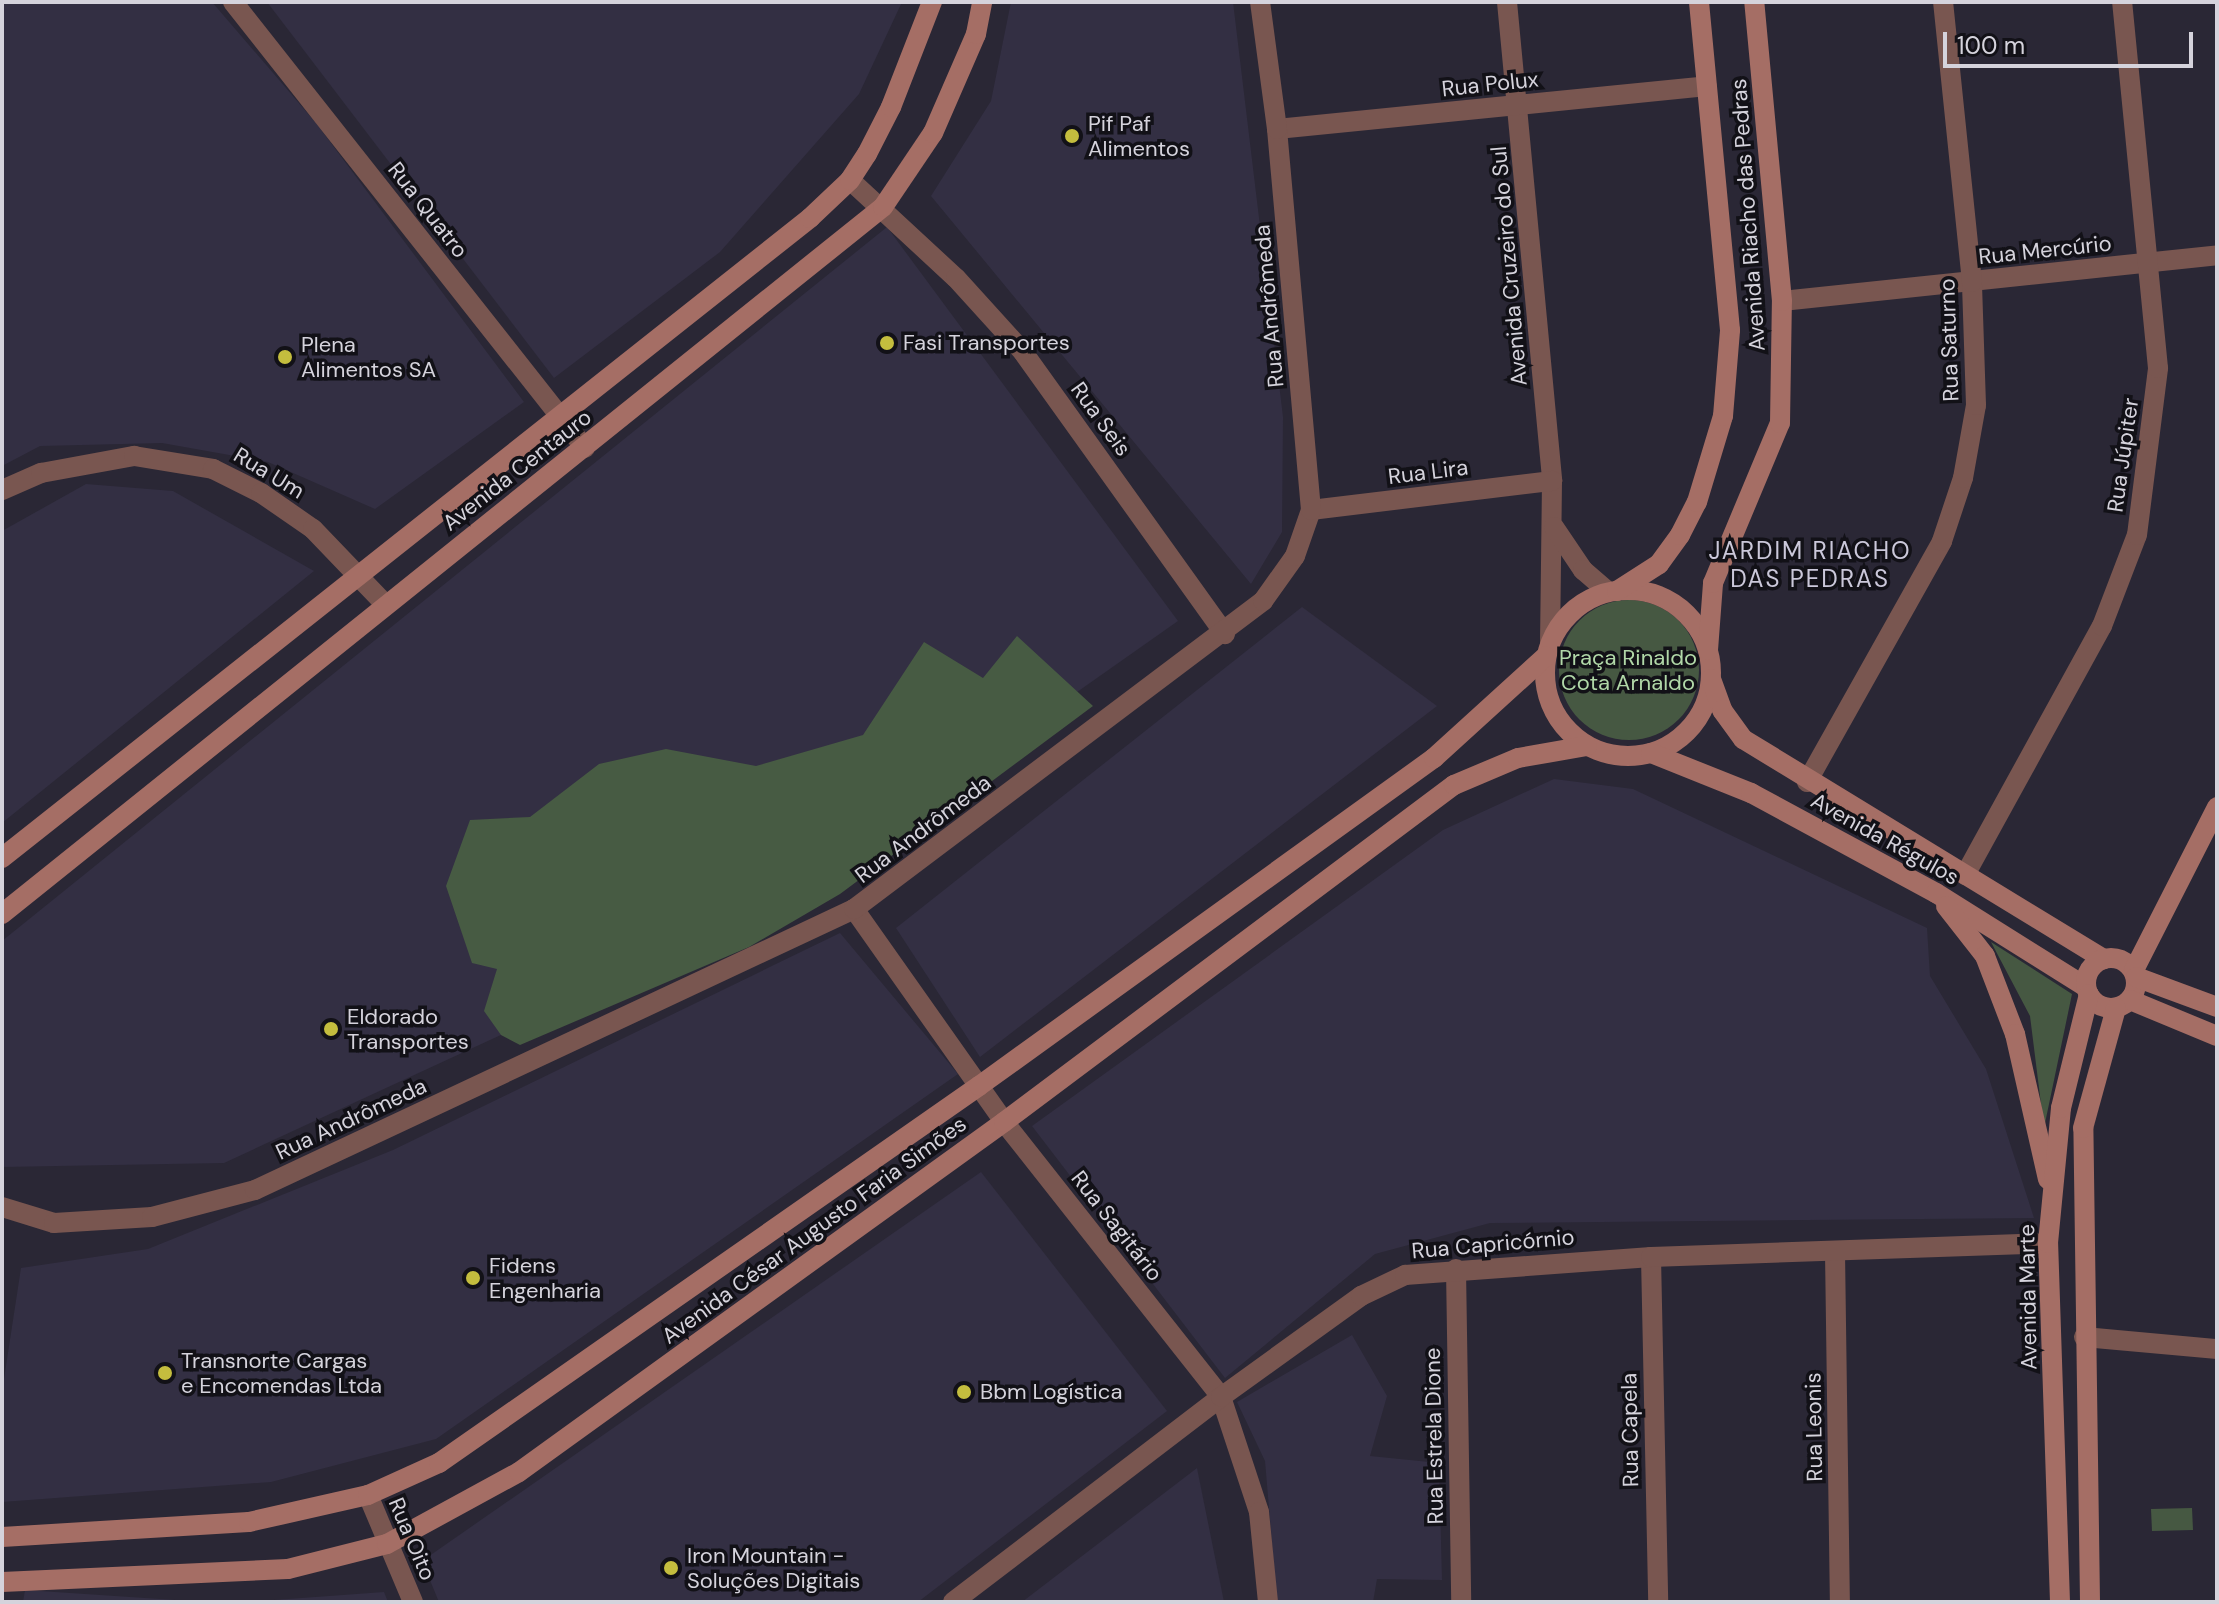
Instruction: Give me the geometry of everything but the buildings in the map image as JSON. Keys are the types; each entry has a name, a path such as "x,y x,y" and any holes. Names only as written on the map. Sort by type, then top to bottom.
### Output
{"street":[{"name":"Rua Quatro","path":"233,2 585,448"},
{"name":"Avenida Centauro","path":"2,858 359,571 810,218 850,180 891,107 932,2"},
{"name":"Avenida Centauro","path":"2,914 883,207 933,133 976,34 982,2"},
{"name":"Rua Andrômeda","path":"2,1207 54,1223 152,1217 255,1190 854,909 1225,634 1263,601 1295,556 1311,510 1277,129 1260,2"},
{"name":"Avenida Cruzeiro do Sul","path":"1507,2 1552,481 1554,527 1548,649"},
{"name":"Avenida Riacho das Pedras","path":"1613,592 1659,564 1680,535 1697,502 1723,416 1730,330 1699,2"},
{"name":"Avenida Riacho das Pedras","path":"1708,650 1707,613 1720,558 1780,423 1782,301 1754,2"},
{"name":"Rua Saturno","path":"1807,782 1942,541 1963,478 1976,405 1972,282 1943,2"},
{"name":"Rua Júpiter","path":"1965,875 2102,626 2137,535 2158,368 2122,2"},
{"name":"Rua Polux","path":"1277,129 1707,86"},
{"name":"Rua Seis","path":"850,180 883,207 1023,352 1225,634"},
{"name":"Rua Mercúrio","path":"1782,301 2217,255"},
{"name":"Rua Um","path":"2,490 41,473 134,456 213,469 261,493 313,529 359,571 386,605"},
{"name":"Rua Lira","path":"1311,510 1552,481"},
{"path":"1554,527 1583,570 1613,592 1663,598 1683,611 1708,650 1711,679 1692,725 1651,753 1607,754 1587,746 1552,708 1545,682 1548,649 1564,620 1613,592"},
{"name":"Avenida César Augusto Faria Simões","path":"2,1537 249,1522 368,1495 439,1463 979,1086 1434,758 1548,649"},
{"name":"Avenida Régulos","path":"1711,679 1722,710 1743,739 1807,782 2124,966 2217,1007"},
{"name":"Avenida César Augusto Faria Simões","path":"2,1582 288,1569 387,1544 519,1472 1004,1122 1454,785 1518,758 1587,746"},
{"name":"Avenida Régulos","path":"1651,753 1751,793 1936,893 2087,990 2100,1006 2123,1004"},
{"path":"2090,1602 2083,1128 2123,1004 2124,966 2160,916 2217,809"},
{"path":"1936,893 1985,956 2015,1034 2052,1199"},
{"name":"Rua Sagitário","path":"854,909 1004,1122 1221,1397 1259,1512 1268,1602"},
{"name":"Avenida Marte","path":"2060,1602 2048,1243 2061,1108 2090,969 2124,966"},
{"path":"2123,1004 2217,1036"},
{"name":"Rua Capricórnio","path":"953,1602 1221,1397 1361,1296 1405,1275 1651,1257 2048,1243"},
{"name":"Rua Leonis","path":"1835,1252 1840,1602"},
{"name":"Rua Capela","path":"1651,1257 1658,1602"},
{"name":"Rua Estrela Dione","path":"1456,1269 1461,1602"},
{"path":"2052,1339 2084,1337 2217,1349"},
{"name":"Rua Oito","path":"368,1495 413,1602"}],"shaded area":[{"path":"2,2 212,2 316,123 524,402 375,509 268,462 162,443 40,446 2,466"},
{"path":"267,2 902,2 859,94 720,252 554,378"},
{"name":"Pif Paf Alimentos","path":"1011,2 1233,2 1283,417 1282,532 1251,584 931,196 991,101"},
{"path":"887,227 1178,621 760,915 224,1163 2,1167 2,941"},
{"path":"86,484 173,491 314,571 2,823 2,531"},
{"path":"1302,607 1437,706 980,1057 896,928"},
{"path":"1554,779 1633,789 1927,928 1930,976 1986,1069 2034,1218 1490,1223 1375,1254 1225,1378 1032,1126 1443,830"},
{"path":"840,933 958,1074 436,1439 271,1482 2,1502 2,1392 21,1268 148,1249 393,1150"},
{"path":"981,1172 1167,1411 918,1602 439,1602 422,1561"},
{"path":"1352,1335 1387,1396 1370,1456 1439,1463 1442,1580 1377,1579 1373,1602 1277,1602 1265,1461 1237,1402"},
{"path":"1197,1468 1224,1602 1022,1602"},
{"path":"25,1590 205,1602 23,1602"},
{"path":"384,1592 388,1602 247,1602"}],"green space":[{"name":"Praça Rinaldo Cota Arnaldo","path":"1629,600 1656,605 1679,620 1694,643 1699,670 1694,697 1679,720 1656,735 1629,740 1602,735 1579,720 1564,697 1559,670 1564,643 1579,620 1602,605"},
{"path":"1017,636 1093,706 840,894 749,947 520,1045 501,1035 484,1011 497,969 472,963 446,886 470,820 530,817 599,764 666,749 756,766 863,735 924,642 983,678"},
{"path":"1991,942 2072,994 2044,1128 2030,1016"},
{"path":"2192,1508 2193,1530 2152,1531 2151,1509"}],"place":[{"name":"Pif Paf Alimentos","path":"1072,136"},
{"name":"Fasi Transportes","path":"887,343"},
{"name":"Plena Alimentos SA","path":"285,357"},
{"name":"Eldorado Transportes","path":"331,1029"},
{"name":"Fidens Engenharia","path":"473,1278"},
{"name":"Transnorte Cargas e Encomendas Ltda","path":"165,1373"},
{"name":"Bbm Logística","path":"964,1392"},
{"name":"Iron Mountain - Soluções Digitais","path":"671,1568"}],"district":[{"name":"JARDIM RIACHO DAS PEDRAS","path":"1810,565"}]}
